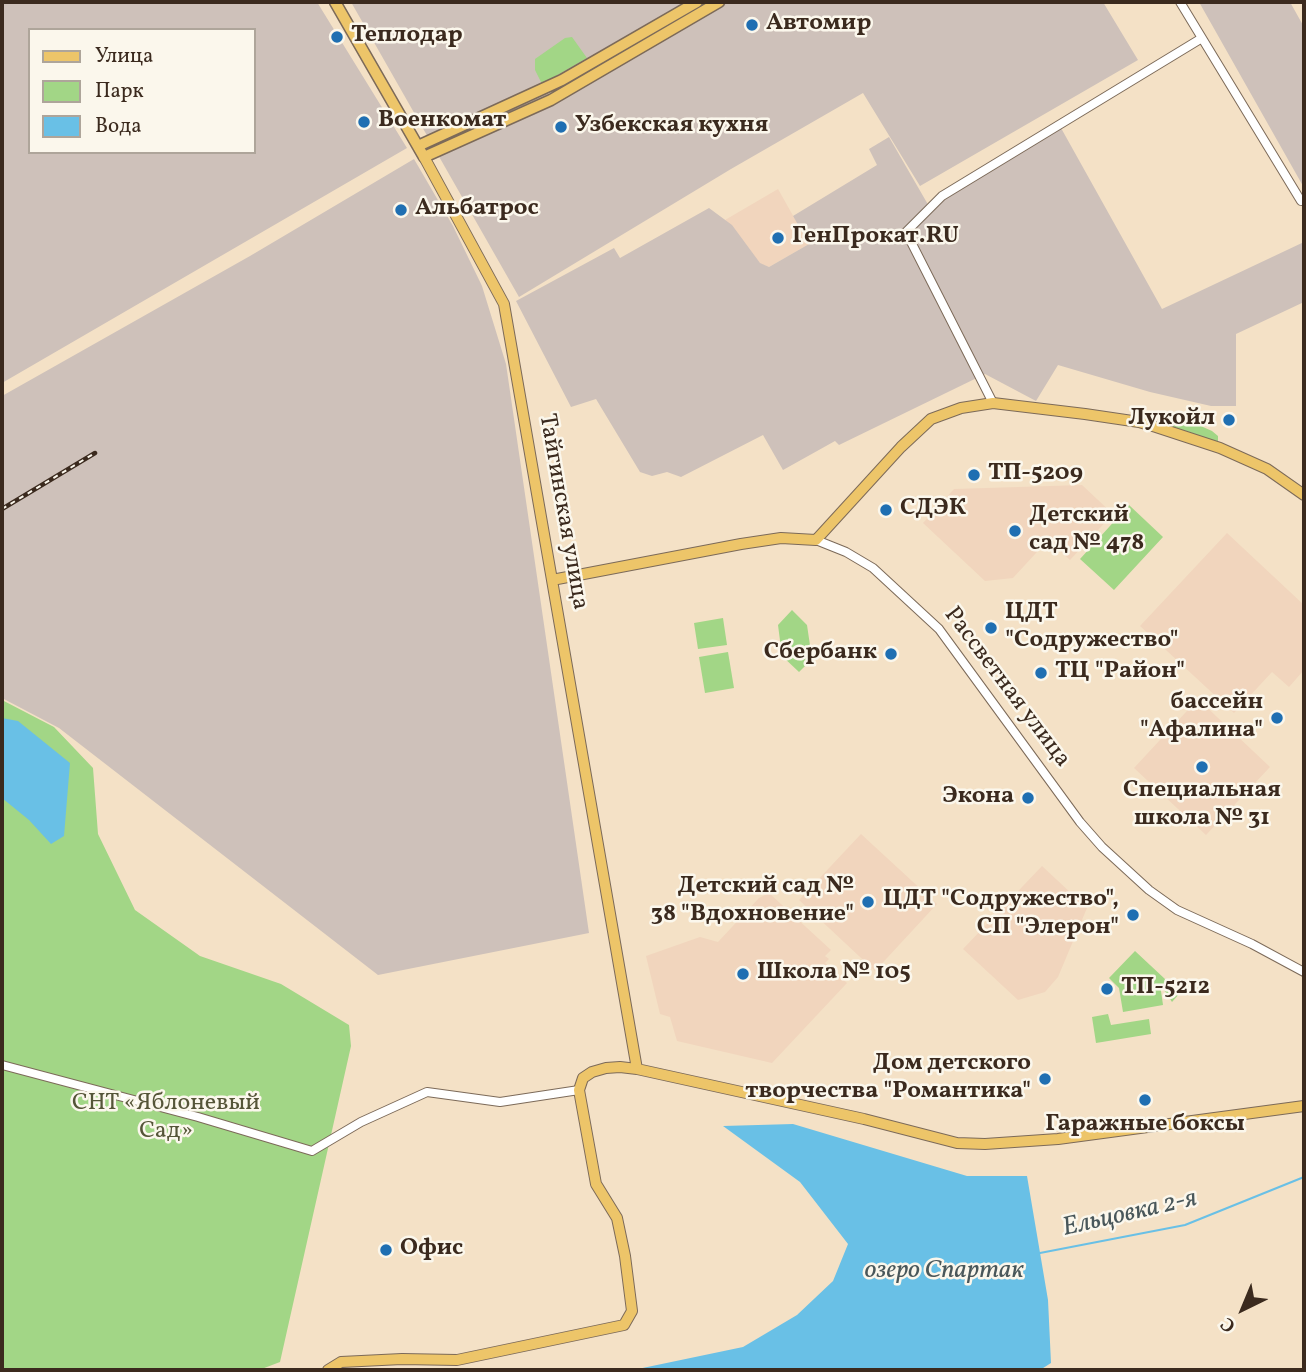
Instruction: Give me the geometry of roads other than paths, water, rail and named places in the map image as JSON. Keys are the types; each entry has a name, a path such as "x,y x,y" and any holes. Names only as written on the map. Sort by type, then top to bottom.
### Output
{"highway":[{"name":"Тайгинская улица","path":"335,2 424,157"},
{"path":"418,146 536,93 697,2"},
{"path":"424,157 551,100 719,2"},
{"path":"575,72 582,83"}],"main road":[{"name":"Тайгинская улица","path":"424,157 504,304 637,1069"},
{"path":"816,540 901,447 931,419 961,408 993,403 1085,414 1156,427 1220,448 1267,469 1304,495"},
{"name":"Рассветная улица","path":"552,580 741,544 781,538 816,540"},
{"path":"328,1370 341,1362 457,1360 625,1325 632,1311 625,1256 617,1218 596,1184 579,1090 583,1078 592,1072 620,1067 637,1069 864,1119 957,1143 985,1144 1058,1139 1304,1106"}],"street":[{"path":"1180,2 1301,201 1304,199"},
{"path":"993,403 906,232 942,196 1202,38"},
{"name":"Рассветная улица","path":"816,540 846,552 873,568 939,629 1080,822 1142,884 1177,910 1252,944 1304,972"},
{"path":"2,1065 198,1116 312,1150 361,1122 427,1092 500,1102 579,1090"}],"water":[{"path":"2,718 18,721 70,763 64,836 51,844 29,820 2,798"},
{"name":"озеро Спартак","path":"793,1124 967,1176 1027,1176 1048,1300 1051,1363 1040,1370 633,1370 743,1347 797,1315 833,1281 848,1244 800,1182 723,1126"}],"waterway":[{"name":"Ельцовка 2-я","path":"1040,1253 1185,1225 1304,1177"}],"railway":[{"path":"2,509 95,453"}],"place":[{"name":"Автомир","path":"752,25"},
{"name":"Теплодар","path":"337,37"},
{"name":"Военкомат","path":"364,122"},
{"name":"Узбекская кухня","path":"561,127"},
{"name":"Альбатрос","path":"401,210"},
{"name":"ГенПрокат.RU","path":"778,238"},
{"name":"Лукойл","path":"1229,420"},
{"name":"ТП-5209","path":"974,475"},
{"name":"СДЭК","path":"886,510"},
{"name":"Детский сад № 478","path":"1015,531"},
{"name":"ЦДТ \"Содружество\"","path":"991,628"},
{"name":"Сбербанк","path":"891,654"},
{"name":"ТЦ \"Район\"","path":"1041,673"},
{"name":"бассейн \"Афалина\"","path":"1277,718"},
{"name":"Специальная школа № 31","path":"1202,767"},
{"name":"Экона","path":"1028,798"},
{"name":"Детский сад № 38 \"Вдохновение\"","path":"868,902"},
{"name":"ЦДТ \"Содружество\", СП \"Элерон\"","path":"1133,915"},
{"name":"Школа № 105","path":"743,974"},
{"name":"ТП-5212","path":"1107,989"},
{"name":"Дом детского творчества \"Романтика\"","path":"1045,1079"},
{"name":"Гаражные боксы","path":"1145,1100"},
{"name":"Офис","path":"386,1250"}],"park label":[{"name":"СНТ «Яблоневый Сад»","path":"166,1119"}]}
